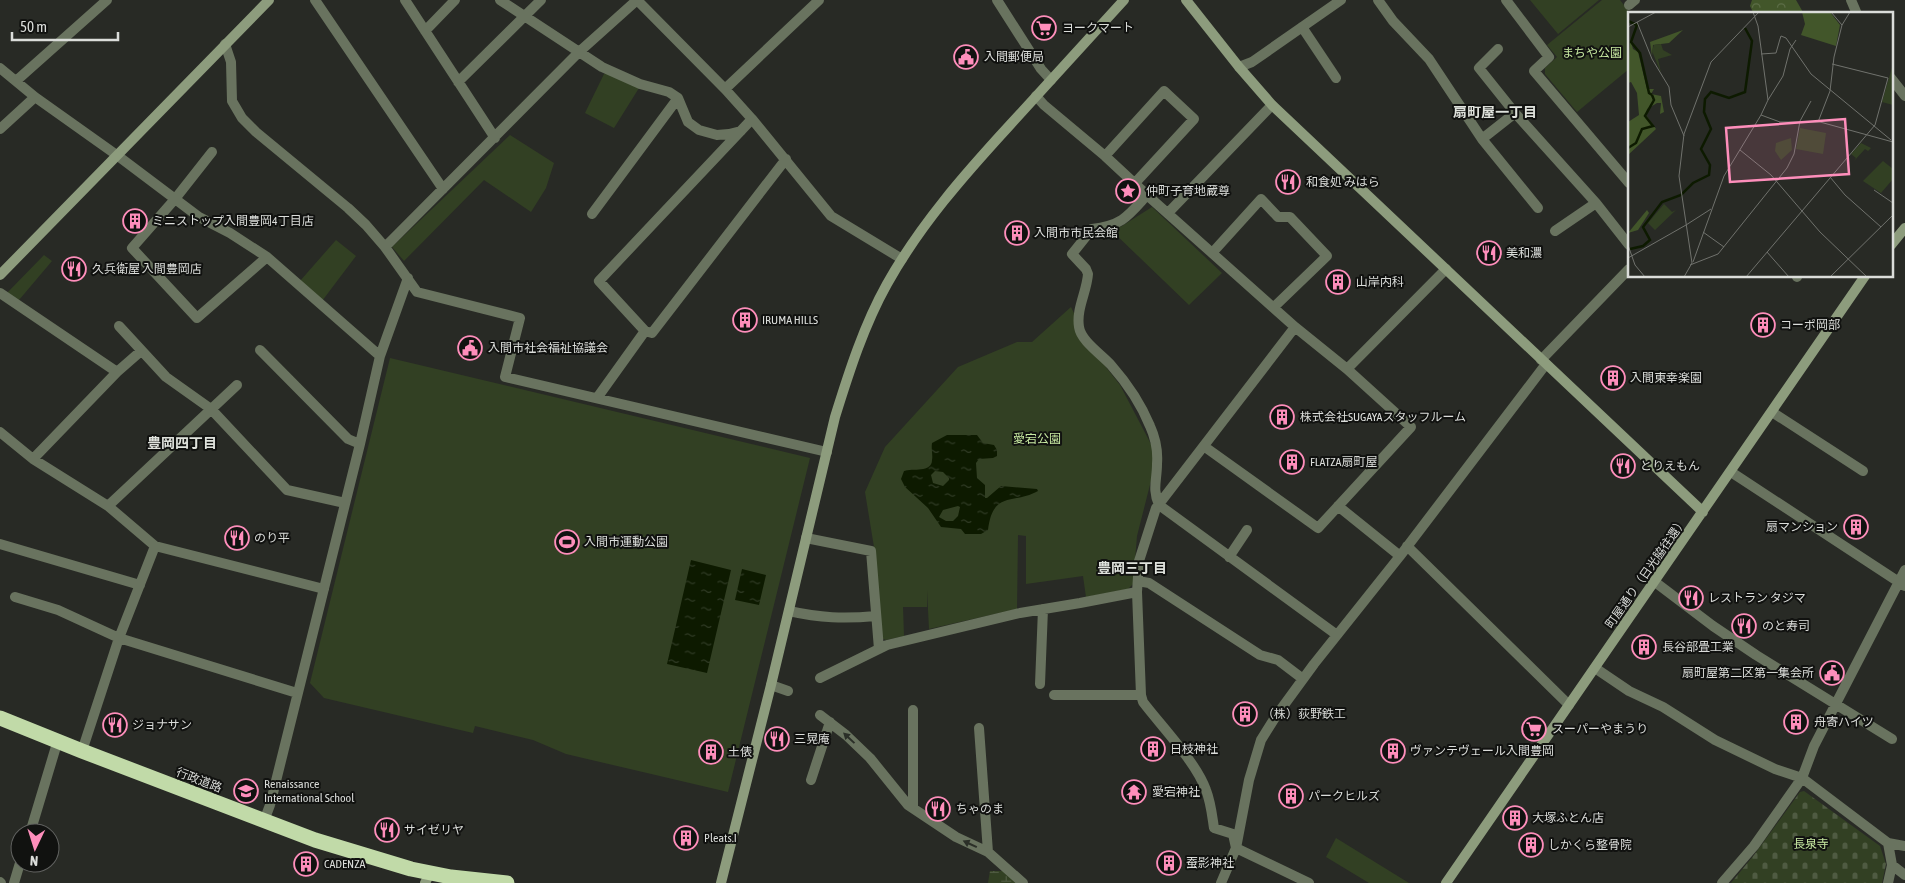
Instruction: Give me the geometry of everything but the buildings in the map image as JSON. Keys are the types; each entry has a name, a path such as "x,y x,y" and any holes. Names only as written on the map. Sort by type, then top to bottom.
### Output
{"highway":[{"name":"行政道路","path":"0,718 264,821 427,878 508,883"}],"street":[{"path":"16,81 107,0"},
{"path":"0,275 269,0"},
{"path":"315,0 443,190"},
{"path":"405,0 495,138"},
{"path":"425,31 455,0"},
{"path":"500,0 610,70 640,84 669,92 678,98 688,122 699,130 717,135 742,130"},
{"path":"458,82 541,0"},
{"path":"385,247 579,52 637,0 752,119 831,216 902,259"},
{"path":"725,89 819,0"},
{"path":"997,0 1041,69 1052,80"},
{"path":"721,883 844,388 859,347 886,286 934,212 973,166 1124,0"},
{"path":"1186,0 1272,105 1703,512"},
{"path":"1239,67 1252,62 1341,0"},
{"path":"1378,0 1393,21 1429,59 1482,139 1538,208"},
{"path":"1506,0 1549,57 1534,71 1628,182"},
{"path":"1851,0 1856,12"},
{"path":"1302,27 1336,78"},
{"path":"225,44 231,62 232,101 242,118 256,132 348,208 385,247 417,292 520,318 505,377 827,452"},
{"path":"1498,49 1479,68 1515,113 1596,203 1628,245"},
{"path":"0,68 35,97 199,217 267,257 380,356"},
{"path":"1892,79 1905,96"},
{"path":"1105,156 1164,91 1194,119 1136,183"},
{"path":"1036,96 1044,105 1136,183 1147,195 1295,327 1411,427 1318,528 1205,446"},
{"path":"0,129 35,97"},
{"path":"592,214 678,98"},
{"path":"1168,213 1272,105"},
{"path":"1482,139 1515,113"},
{"path":"752,119 599,281 645,331 652,333 786,159"},
{"path":"212,152 175,199 132,248 197,318 267,257"},
{"path":"1147,195 1124,220 1110,226 1092,228 1072,254 1086,269 1088,274 1080,310 1079,327 1085,339 1110,364 1124,382 1150,426 1158,459 1155,494 1159,505 1337,635"},
{"path":"1213,252 1261,200 1278,217 1290,217 1327,256 1274,307"},
{"path":"1555,231 1596,203"},
{"path":"1892,244 1905,228"},
{"path":"1347,370 1446,269"},
{"path":"1221,883 1236,848 1249,780 1261,740 1276,716 1400,556 1544,362 1628,270"},
{"path":"264,821 270,805 324,589 380,356 408,278"},
{"name":"町屋通り（日光脇往還）","path":"1446,883 1864,278"},
{"path":"0,293 117,372"},
{"path":"119,326 166,377 211,409 287,490 345,503"},
{"path":"1236,848 1233,834 1214,828 1206,788 1190,761 1143,702 1141,695 1136,592 1139,562 1153,516 1159,505 1295,327"},
{"path":"597,398 645,331"},
{"path":"260,350 348,439 360,444"},
{"path":"33,459 117,372 141,351"},
{"path":"108,506 237,385"},
{"path":"1772,412 1863,470"},
{"path":"0,432 33,459 108,506 155,546 324,589"},
{"path":"1731,472 1902,584"},
{"path":"1338,506 1400,556"},
{"path":"1229,557 1248,530"},
{"path":"806,538 871,551 879,649"},
{"path":"0,544 140,585"},
{"path":"82,751 119,638 155,546"},
{"path":"1407,546 1569,705"},
{"path":"1722,883 1754,846 1802,778 1814,746 1835,704 1902,584 1905,570"},
{"path":"1138,580 1150,582 1260,655 1278,660 1303,679"},
{"path":"1654,582 1756,655 1892,739"},
{"path":"820,678 887,644 937,631 1136,592"},
{"path":"15,597 58,610 119,638 297,693"},
{"path":"1040,684 1043,609"},
{"path":"789,611 830,618 876,616"},
{"path":"1595,668 1629,691 1663,707 1715,740 1775,769 1802,778 1888,843 1905,846"},
{"path":"771,685 788,691"},
{"path":"1054,695 1141,695"},
{"path":"913,710 913,808"},
{"path":"820,715 870,758 908,805 956,837 988,852 1023,883"},
{"path":"811,780 830,722"},
{"path":"979,728 988,852"},
{"path":"33,823 58,740"},
{"path":"1888,843 1892,865 1888,883"},
{"path":"1236,848 1309,883"},
{"path":"1892,865 1905,875"}],"green space":[{"path":"1530,0 1599,0 1558,34"},
{"name":"まちや公園","path":"1602,0 1620,0 1629,12 1628,70 1577,112 1545,74 1545,68 1557,57 1547,45"},
{"path":"1752,0 1796,0 1803,12 1753,12 1750,6"},
{"path":"608,73 639,88 614,128 585,113 604,74"},
{"path":"510,135 554,163 546,188 531,212 484,180 404,261 392,247"},
{"path":"1152,207 1222,273 1189,305 1111,230 1122,226"},
{"path":"336,240 356,256 322,301 300,281"},
{"path":"44,255 52,261 19,300 7,293"},
{"name":"愛宕公園","path":"1071,307 1091,348 1120,385 1152,446 1154,469 1137,536 1133,584 1128,589 1086,597 1083,576 1026,584 1026,536 1018,535 1017,609 929,629 927,590 927,607 903,607 904,636 886,640 881,638 874,547 865,492 885,447 958,367 1017,342 1032,342"},
{"name":"入間市運動公園","path":"390,358 810,458 728,792 566,754 533,740 475,726 473,733 324,698 310,683"},
{"name":"長泉寺","path":"1804,791 1880,846 1886,864 1882,883 1731,883 1800,792"},
{"path":"1336,838 1409,883 1369,883 1326,857"},
{"path":"990,871 1003,871 1017,883 988,883"}],"water":[{"path":"947,435 977,435 983,443 994,445 997,450 997,456 979,459 976,463 977,478 985,485 985,498 1001,486 1037,489 1038,491 999,504 994,509 988,530 981,534 965,534 961,529 941,527 928,508 905,487 901,479 904,471 929,467 932,458 932,443","holes":["935,471 943,472 949,478 943,486 933,483 931,475","960,507 958,516 953,521 946,521 939,517 943,510"]},
{"path":"691,560 731,570 707,673 667,664"},
{"path":"742,569 766,575 759,605 735,600"}],"place":[{"name":"ヨークマート","path":"1044,28"},
{"name":"入間郵便局","path":"966,57"},
{"name":"和食処 みはら","path":"1288,182"},
{"name":"仲町子育地蔵尊","path":"1128,191"},
{"name":"ミニストップ入間豊岡4丁目店","path":"135,221"},
{"name":"入間市市民会館","path":"1017,233"},
{"name":"美和濃","path":"1489,253"},
{"name":"久兵衛屋 入間豊岡店","path":"74,269"},
{"name":"山岸内科","path":"1338,282"},
{"name":"IRUMA HILLS","path":"745,320"},
{"name":"コーポ岡部","path":"1763,325"},
{"name":"入間市社会福祉協議会","path":"470,348"},
{"name":"入間東幸楽園","path":"1613,378"},
{"name":"株式会社SUGAYAスタッフルーム","path":"1282,417"},
{"name":"FLATZA扇町屋","path":"1292,462"},
{"name":"とりえもん","path":"1623,466"},
{"name":"扇マンション","path":"1856,527"},
{"name":"のり平","path":"237,538"},
{"name":"入間市運動公園","path":"567,542"},
{"name":"レストラン タジマ","path":"1691,598"},
{"name":"のと寿司","path":"1744,626"},
{"name":"長谷部畳工業","path":"1644,647"},
{"name":"扇町屋第二区第一集会所","path":"1832,673"},
{"name":"（株）荻野鉄工","path":"1245,714"},
{"name":"舟寄ハイツ","path":"1796,722"},
{"name":"ジョナサン","path":"115,725"},
{"name":"スーパーやまうり","path":"1534,729"},
{"name":"三晃庵","path":"777,739"},
{"name":"日枝神社","path":"1153,749"},
{"name":"ヴァンテヴェール入間豊岡","path":"1393,751"},
{"name":"土俵","path":"711,752"},
{"name":"Renaissance International School","path":"246,791"},
{"name":"愛宕神社","path":"1134,792"},
{"name":"パークヒルズ","path":"1291,796"},
{"name":"ちゃのま","path":"938,809"},
{"name":"大塚ふとん店","path":"1515,818"},
{"name":"サイゼリヤ","path":"387,830"},
{"name":"Pleats.I","path":"686,838"},
{"name":"しかくら整骨院","path":"1531,845"},
{"name":"蚕影神社","path":"1169,863"},
{"name":"CADENZA","path":"306,864"}],"district":[{"name":"扇町屋一丁目","path":"1495,112"},
{"name":"豊岡四丁目","path":"182,443"},
{"name":"豊岡三丁目","path":"1132,568"}]}
